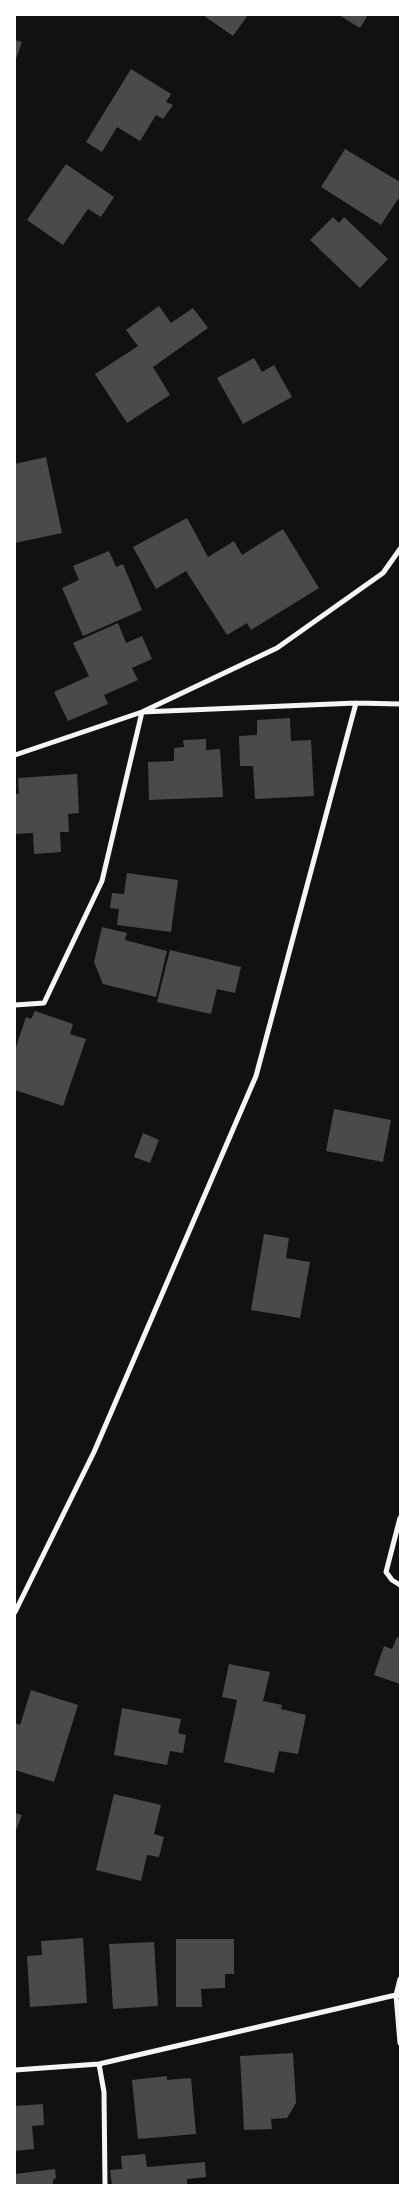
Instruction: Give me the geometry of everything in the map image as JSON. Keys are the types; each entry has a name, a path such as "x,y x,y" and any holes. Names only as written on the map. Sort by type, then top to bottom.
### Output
{"street":[{"path":"15,755 142,712 277,648 383,572 400,549"},
{"path":"142,712 356,703 400,704"},
{"path":"15,1612 94,1452 256,1076 356,703"},
{"path":"15,1005 44,1003 102,881 142,712"},
{"path":"400,1518 386,1572 392,1580 400,1585"},
{"path":"400,1979 398,1995 400,2043"},
{"path":"15,2070 99,2064 398,1995"},
{"path":"99,2064 104,2092 105,2185"}],"building":[{"path":"203,15 248,15 233,36"},
{"path":"339,15 368,15 360,28"},
{"path":"15,40 22,42 15,62"},
{"path":"131,69 171,94 166,102 173,105 163,119 156,115 140,141 117,127 102,152 86,142"},
{"path":"345,149 400,182 400,196 381,225 321,187"},
{"path":"66,164 114,197 101,217 88,209 63,245 27,220"},
{"path":"333,217 339,223 344,217 388,259 360,288 310,240"},
{"path":"159,306 171,323 193,308 208,328 153,367 170,395 127,423 95,374 138,346 126,330"},
{"path":"254,358 262,372 274,365 292,397 243,424 217,378"},
{"path":"46,457 62,533 15,543 15,464"},
{"path":"187,518 208,557 234,541 242,555 283,529 319,588 251,630 247,623 227,635 186,571 156,589 133,547"},
{"path":"109,551 116,567 123,564 142,610 83,636 62,588 79,580 73,566"},
{"path":"118,623 126,643 142,636 152,659 132,668 138,680 104,695 108,704 68,721 54,692 89,676 73,643"},
{"path":"290,718 291,741 311,740 314,796 255,799 253,766 240,766 239,736 257,735 257,720"},
{"path":"206,739 206,750 220,749 223,797 149,800 148,762 174,761 174,748 184,747 183,740"},
{"path":"77,774 79,813 68,814 69,832 60,832 61,852 34,854 33,833 15,834 15,794 19,794 18,778"},
{"path":"127,873 178,880 171,932 117,925 119,909 110,908 112,893 124,894"},
{"path":"102,927 127,933 125,940 167,951 156,997 103,984 94,962"},
{"path":"170,950 241,967 235,993 217,989 211,1014 157,1002"},
{"path":"35,1011 73,1024 70,1034 86,1039 63,1106 15,1090 15,1050 26,1017 31,1019"},
{"path":"334,1109 391,1120 383,1162 326,1151"},
{"path":"143,1133 159,1140 150,1163 134,1157"},
{"path":"264,1234 289,1238 286,1258 310,1262 300,1318 251,1310"},
{"path":"397,1637 400,1638 400,1684 374,1675 384,1646 392,1649"},
{"path":"229,1664 270,1672 263,1701 282,1705 281,1709 306,1715 298,1754 279,1751 274,1773 224,1762 237,1700 222,1697"},
{"path":"31,1690 78,1705 54,1782 15,1770 15,1723 20,1725"},
{"path":"122,1708 181,1719 178,1733 186,1735 183,1753 170,1751 167,1765 114,1755"},
{"path":"114,1794 161,1805 154,1834 164,1837 159,1857 147,1855 141,1881 96,1870"},
{"path":"15,1813 22,1815 15,1833"},
{"path":"83,1938 87,2003 30,2007 27,1956 42,1955 41,1941"},
{"path":"176,1939 234,1939 234,1974 225,1974 225,1988 201,1989 202,2007 176,2007"},
{"path":"154,1942 158,2006 113,2009 109,1944"},
{"path":"293,2053 296,2103 287,2118 271,2119 272,2129 244,2130 240,2056"},
{"path":"167,2076 167,2080 191,2078 196,2134 138,2139 132,2080"},
{"path":"43,2104 44,2125 32,2126 34,2149 15,2151 15,2106"},
{"path":"145,2154 147,2167 205,2162 206,2177 187,2179 187,2185 112,2185 110,2170 122,2169 121,2156"},
{"path":"55,2169 56,2178 53,2180 53,2185 15,2185 15,2174"}]}
